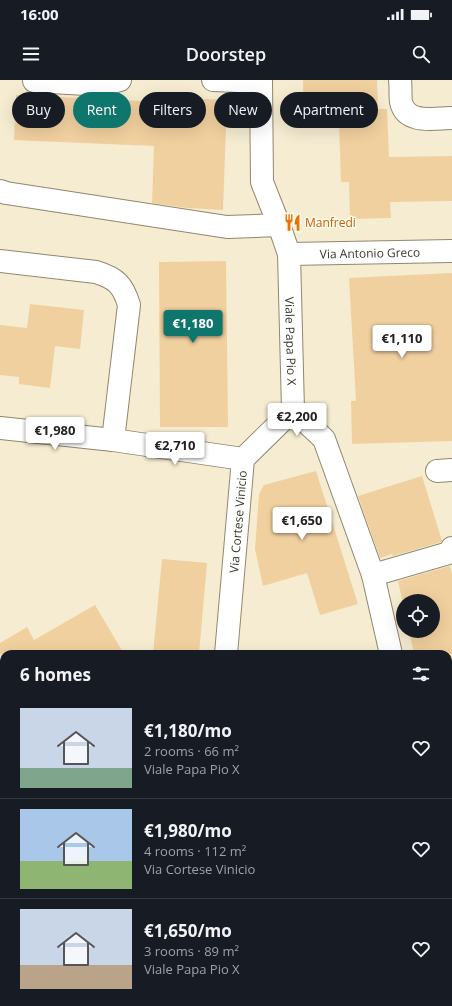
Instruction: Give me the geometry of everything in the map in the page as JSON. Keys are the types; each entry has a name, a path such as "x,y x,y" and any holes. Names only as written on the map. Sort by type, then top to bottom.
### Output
{"street":[{"path":"34,81 103,85 120,80"},
{"path":"213,80 261,81"},
{"path":"400,80 401,102 407,114 421,118 452,118"},
{"name":"Viale Papa Pio X","path":"261,81 262,182 289,254 293,410"},
{"path":"0,190 6,193 227,227 279,225"},
{"name":"Via Antonio Greco","path":"289,254 452,251"},
{"path":"0,261 96,272 108,276 118,283 126,293 129,305 113,440"},
{"path":"293,410 324,439 373,575 390,650"},
{"name":"Via Cortese Vinicio","path":"226,650 243,459 293,410"},
{"path":"0,428 113,440 243,459"},
{"path":"373,575 449,553 452,548"}],"building":[{"path":"303,80 377,80 377,92 303,92"},
{"path":"65,97 73,98 73,128 131,128 131,101 139,101 139,128 206,128 206,99 214,99 214,128 226,128 223,210 187,208 152,203 154,146 14,140 15,128 65,128"},
{"path":"378,109 387,109 389,157 452,156 452,201 390,202 391,218 350,219 349,182 341,182 339,128 378,128"},
{"path":"226,261 228,427 160,427 159,262"},
{"path":"452,273 452,441 352,444 351,401 356,401 349,278"},
{"path":"30,304 84,310 80,349 55,346 50,388 19,384 19,377 0,375 0,325 27,328"},
{"path":"316,471 358,604 320,615 307,573 263,586 255,549 259,494 264,485"},
{"path":"422,476 442,541 393,556 392,554 380,558 358,496"},
{"path":"162,559 207,563 199,650 153,650"},
{"path":"450,566 452,575 452,650 413,650 411,638 440,638 440,594 401,594 398,581"},
{"path":"95,605 122,650 0,650 0,643 27,627 34,640"}],"place":[{"name":"Manfredi","path":"292,222"}]}
